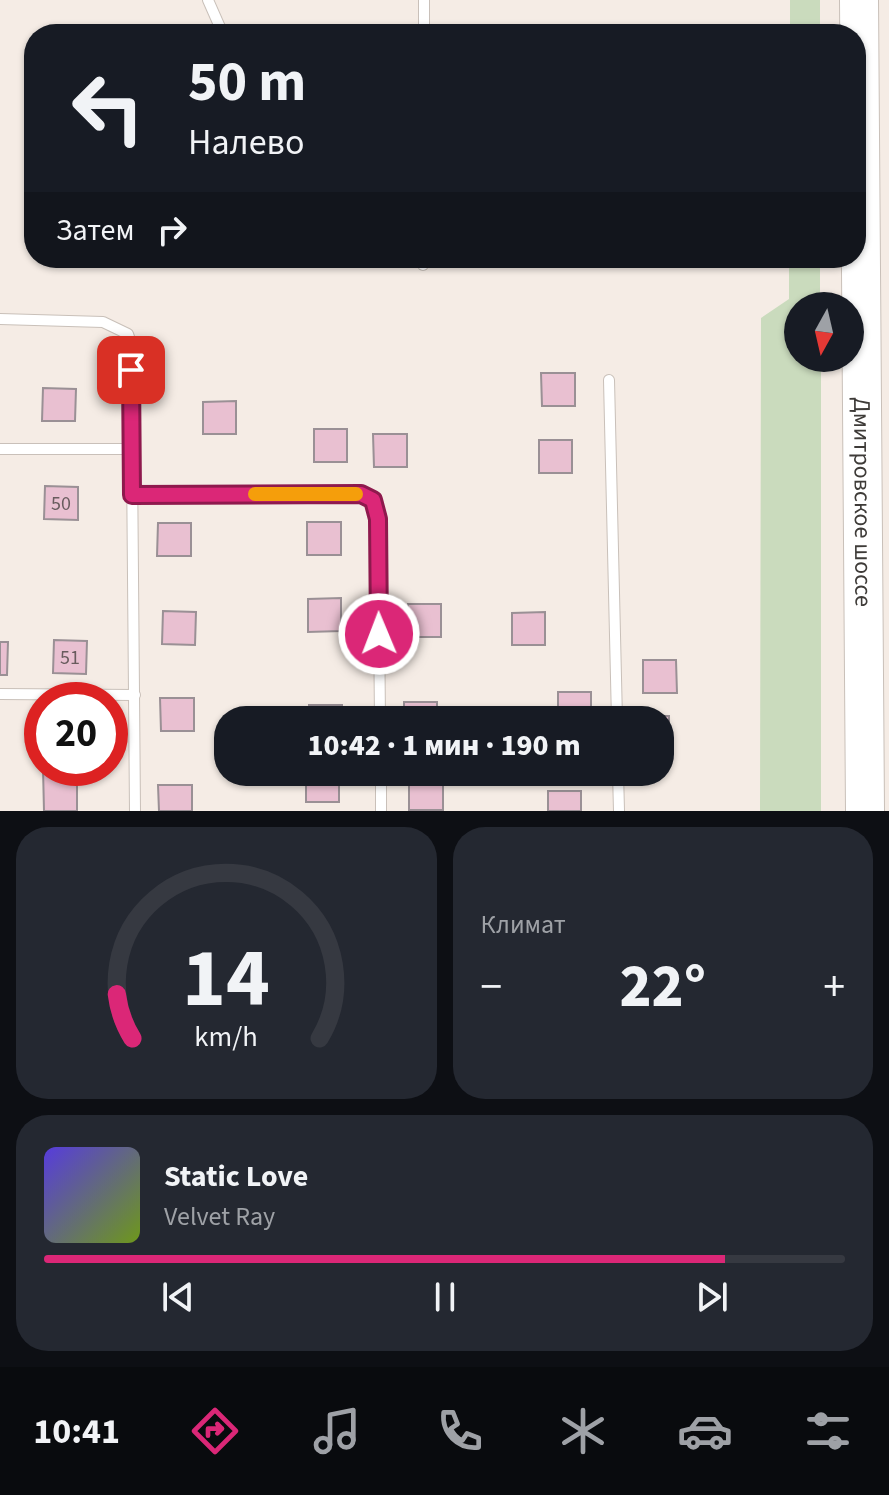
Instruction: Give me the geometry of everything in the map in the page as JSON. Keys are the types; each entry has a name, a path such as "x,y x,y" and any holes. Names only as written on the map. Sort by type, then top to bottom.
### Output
{"highway":[{"name":"Дмитровское шоссе","path":"859,0 859,24"},
{"name":"Дмитровское шоссе","path":"881,0 886,811"},
{"name":"Дмитровское шоссе","path":"861,268 865,811"}],"lane":[{"path":"208,0 219,24"},
{"path":"424,0 424,24"},
{"path":"0,319 103,322 128,334 131,343 135,811"},
{"path":"609,380 617,706"},
{"path":"0,449 131,449"},
{"path":"132,495 368,495 377,508 378,519 380,706"},
{"path":"0,694 135,695"},
{"path":"381,786 381,811"},
{"path":"618,786 619,811"}],"green space":[{"path":"790,0 820,0 820,24 790,24"},
{"path":"789,268 820,268 820,292 789,292"},
{"path":"784,302 784,372 821,372 821,811 760,811 761,318"}],"building":[{"path":"541,373 575,373 575,406 542,406"},
{"path":"43,388 76,389 75,421 42,421"},
{"path":"236,401 236,434 203,434 203,402"},
{"path":"314,429 347,429 347,462 314,462"},
{"path":"373,434 407,434 407,467 374,467"},
{"path":"539,440 572,440 572,473 539,473"},
{"path":"45,486 78,487 78,520 44,519"},
{"path":"307,522 341,522 341,555 307,555"},
{"path":"158,523 191,523 191,556 157,556"},
{"path":"341,598 341,631 308,632 308,599"},
{"path":"408,604 441,604 441,637 408,637"},
{"path":"163,611 196,612 195,645 162,644"},
{"path":"545,612 545,645 512,645 512,613"},
{"path":"54,640 87,641 86,674 53,673"},
{"path":"0,642 8,642 7,675 0,675"},
{"path":"643,660 676,660 677,693 643,693"},
{"path":"558,692 591,692 591,706 558,706"},
{"path":"160,698 194,698 194,731 161,731"},
{"path":"404,702 437,702 437,706 404,706"},
{"path":"158,785 192,785 192,811 159,811"},
{"path":"43,786 77,786 77,811 44,811"},
{"path":"306,786 339,786 339,802 306,802"},
{"path":"409,786 443,786 443,810 409,810"},
{"path":"548,791 581,791 581,811 548,811"}],"slow traffic":[{"path":"255,494 356,494"}],"route":[{"path":"131,370 132,495 361,494 373,500 378,519 379,634"}]}
